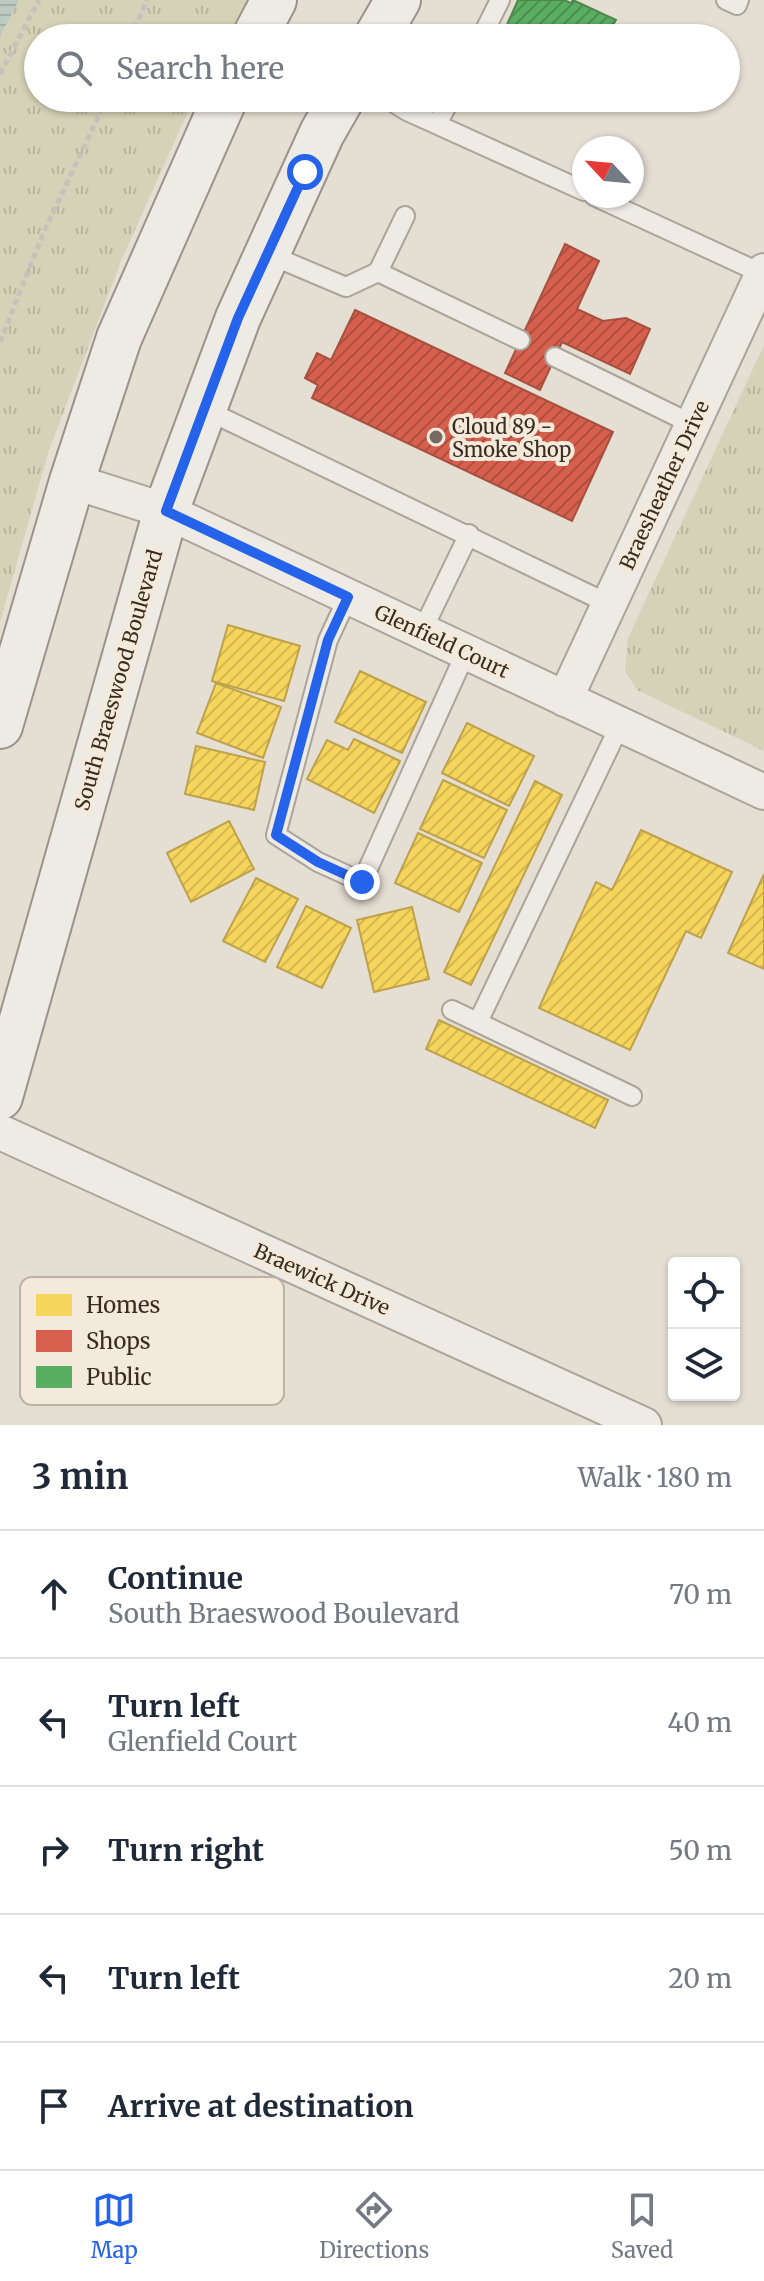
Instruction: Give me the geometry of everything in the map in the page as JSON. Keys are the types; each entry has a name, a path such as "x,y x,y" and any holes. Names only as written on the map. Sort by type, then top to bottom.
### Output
{"main road":[{"path":"261,24 274,0"},
{"path":"384,24 398,0"},
{"path":"0,726 72,481 119,338 219,112"},
{"name":"South Braeswood Boulevard","path":"0,1097 166,511 238,318 334,112"}],"street":[{"name":"Braesheather Drive","path":"565,699 763,272"},
{"name":"Glenfield Court","path":"72,481 166,511 764,792"},
{"name":"Braewick Drive","path":"0,1132 644,1425"}],"lane":[{"path":"488,24 500,0"},
{"path":"726,0 737,5 739,0"},
{"path":"413,112 572,186"},
{"path":"437,124 443,112"},
{"path":"621,208 763,272"},
{"path":"268,254 346,287 378,272 405,216"},
{"path":"378,272 520,340"},
{"path":"555,357 692,424"},
{"path":"204,409 609,604"},
{"path":"422,631 469,534"},
{"path":"348,597 328,640 276,835 318,862 362,882 466,652"},
{"path":"478,1022 620,725"},
{"path":"452,1010 632,1096"}],"path":[{"path":"26,24 39,0"},
{"path":"137,24 147,0"},
{"path":"0,74 24,28"},
{"path":"0,342 43,234 100,112"}],"green space":[{"path":"0,0 247,0 234,24 24,24 24,112 188,112 121,261 49,450 0,622"},
{"path":"764,345 764,751 637,690 625,671 628,638"}],"shaded area":[{"path":"0,0 19,0 0,36"}],"building: Homes":[{"path":"228,625 300,646 284,701 212,681"},
{"path":"360,671 426,702 402,753 335,722"},
{"path":"216,683 281,707 263,758 197,733"},
{"path":"467,723 534,756 509,806 442,773"},
{"path":"354,739 400,761 374,813 307,779 327,740 348,750"},
{"path":"196,746 265,762 254,810 185,794"},
{"path":"443,780 507,810 484,858 420,829"},
{"path":"535,781 562,795 471,985 444,972"},
{"path":"229,821 254,869 191,902 167,853"},
{"path":"641,830 732,872 701,938 686,931 630,1050 539,1008 596,882 612,890"},
{"path":"418,833 482,863 459,912 395,883"},
{"path":"764,874 764,969 728,953"},
{"path":"256,878 298,899 265,962 223,941"},
{"path":"306,906 351,928 322,988 277,967"},
{"path":"412,907 429,979 374,992 357,920"},
{"path":"439,1020 608,1100 595,1128 426,1049"}],"building: Shops":[{"path":"565,244 599,261 577,309 603,321 626,318 650,329 630,374 562,342 540,390 505,373"},
{"path":"355,310 613,432 572,521 312,398 318,385 305,378 317,353 331,360"}],"building: Public":[{"path":"518,0 564,0 571,3 573,0 616,20 614,24 507,24"}],"place":[{"name":"Cloud 89 - Smoke Shop","path":"436,437"}],"route":[{"path":"305,172 238,318 166,511 348,597 328,640 276,835 318,862 362,882"}]}
